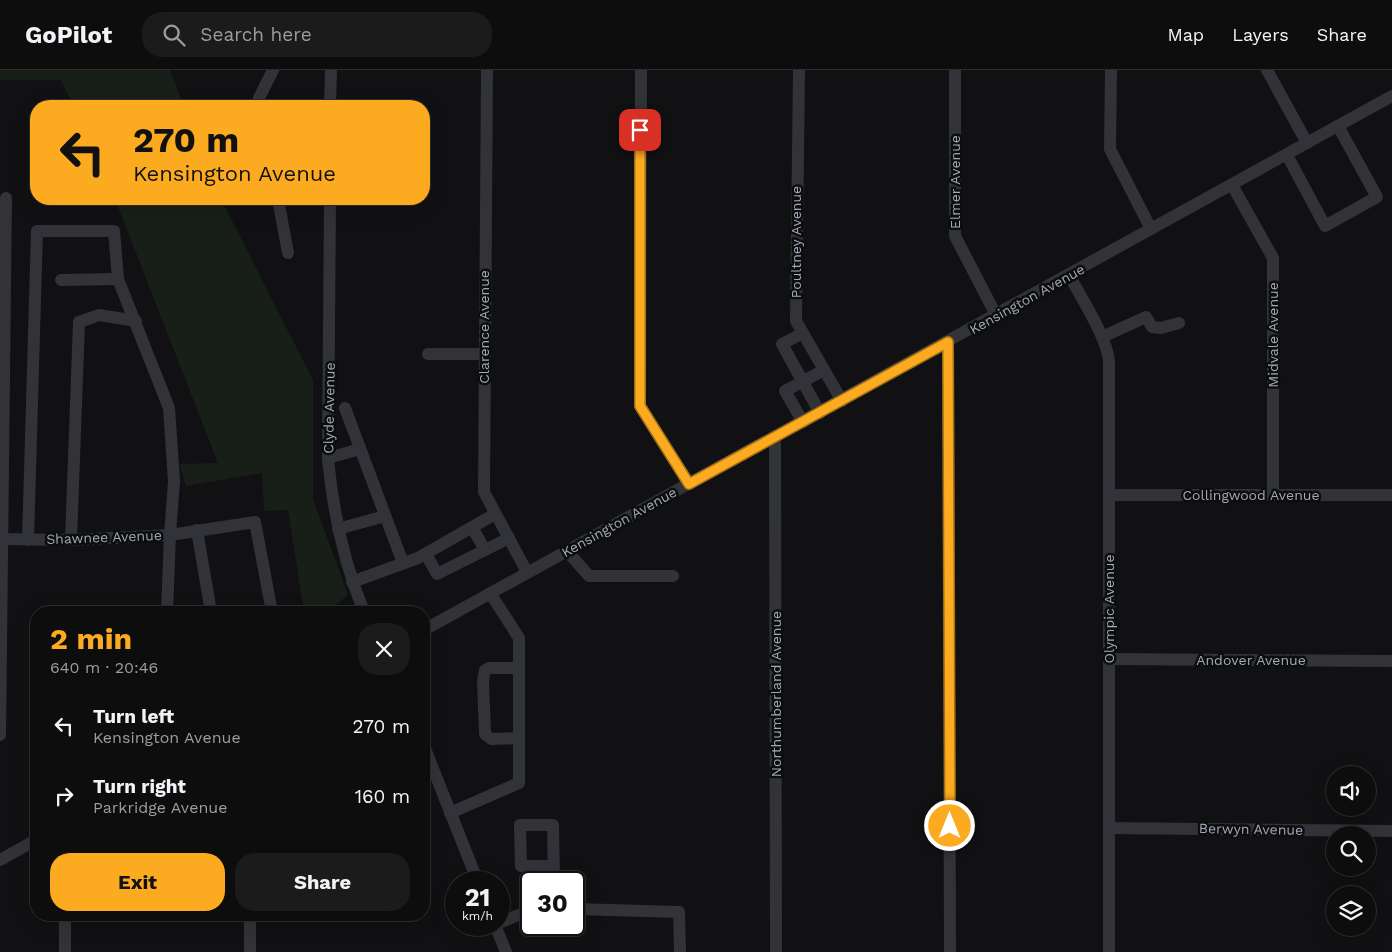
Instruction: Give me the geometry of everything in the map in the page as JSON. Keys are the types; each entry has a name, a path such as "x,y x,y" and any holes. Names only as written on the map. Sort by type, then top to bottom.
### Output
{"street":[{"path":"259,98 273,70"},
{"path":"330,100 331,70"},
{"name":"Clarence Avenue","path":"486,70 484,492 527,572"},
{"path":"641,70 640,406 689,484"},
{"name":"Poultney Avenue","path":"799,70 796,321 842,401"},
{"name":"Elmer Avenue","path":"955,70 955,236 996,315"},
{"path":"1111,70 1110,149 1151,229"},
{"path":"1267,70 1307,143"},
{"name":"Kensington Avenue","path":"430,627 1392,96"},
{"path":"1287,155 1325,226 1369,202 1377,197 1338,126"},
{"name":"Midvale Avenue","path":"1232,185 1273,258 1273,495"},
{"path":"0,735 6,198"},
{"path":"279,205 288,253"},
{"name":"Clyde Avenue","path":"330,205 328,458 331,496 338,529 352,582 362,606"},
{"path":"28,540 38,231 114,231 118,279 169,408 174,481 170,535 255,522 271,606"},
{"name":"Olympic Avenue","path":"1069,275 1102,337 1107,348 1109,361 1109,952"},
{"path":"61,280 118,279"},
{"path":"71,540 79,322 99,315 136,321"},
{"path":"1102,337 1146,317 1152,326 1161,328 1179,323"},
{"path":"803,333 782,344 820,412"},
{"path":"948,342 950,952"},
{"path":"428,354 484,354"},
{"path":"803,422 785,391 824,370"},
{"path":"345,408 403,563"},
{"name":"Northumberland Avenue","path":"776,436 776,952"},
{"path":"328,458 360,449"},
{"name":"Collingwood Avenue","path":"1110,495 1392,495"},
{"path":"352,582 426,554 495,514"},
{"path":"338,529 385,516"},
{"path":"472,527 484,550"},
{"path":"197,530 210,606"},
{"name":"Shawnee Avenue","path":"1,539 71,540 170,535 167,606"},
{"path":"426,554 437,574 509,538"},
{"path":"567,551 589,576 673,576"},
{"path":"450,813 519,783 519,638 490,593"},
{"name":"Andover Avenue","path":"1109,659 1392,661"},
{"path":"519,668 489,668 485,670 483,680 484,734 491,739 519,738"},
{"path":"430,761 474,871"},
{"name":"Berwyn Avenue","path":"1109,828 1392,831"},
{"path":"0,860 30,843"},
{"path":"554,866 554,871"},
{"path":"585,909 679,912 680,952"},
{"path":"65,921 65,952"},
{"path":"250,921 250,952"},
{"path":"499,936 506,952"}],"shaded area":[{"path":"0,70 170,70 182,100 70,100 61,80 0,80"},
{"path":"117,205 224,205 313,380 313,499 348,595 334,606 303,606 288,510 264,511 262,473 186,486 179,464 218,463"}],"route":[{"path":"640,130 640,406 689,484 948,342 950,826"}]}
